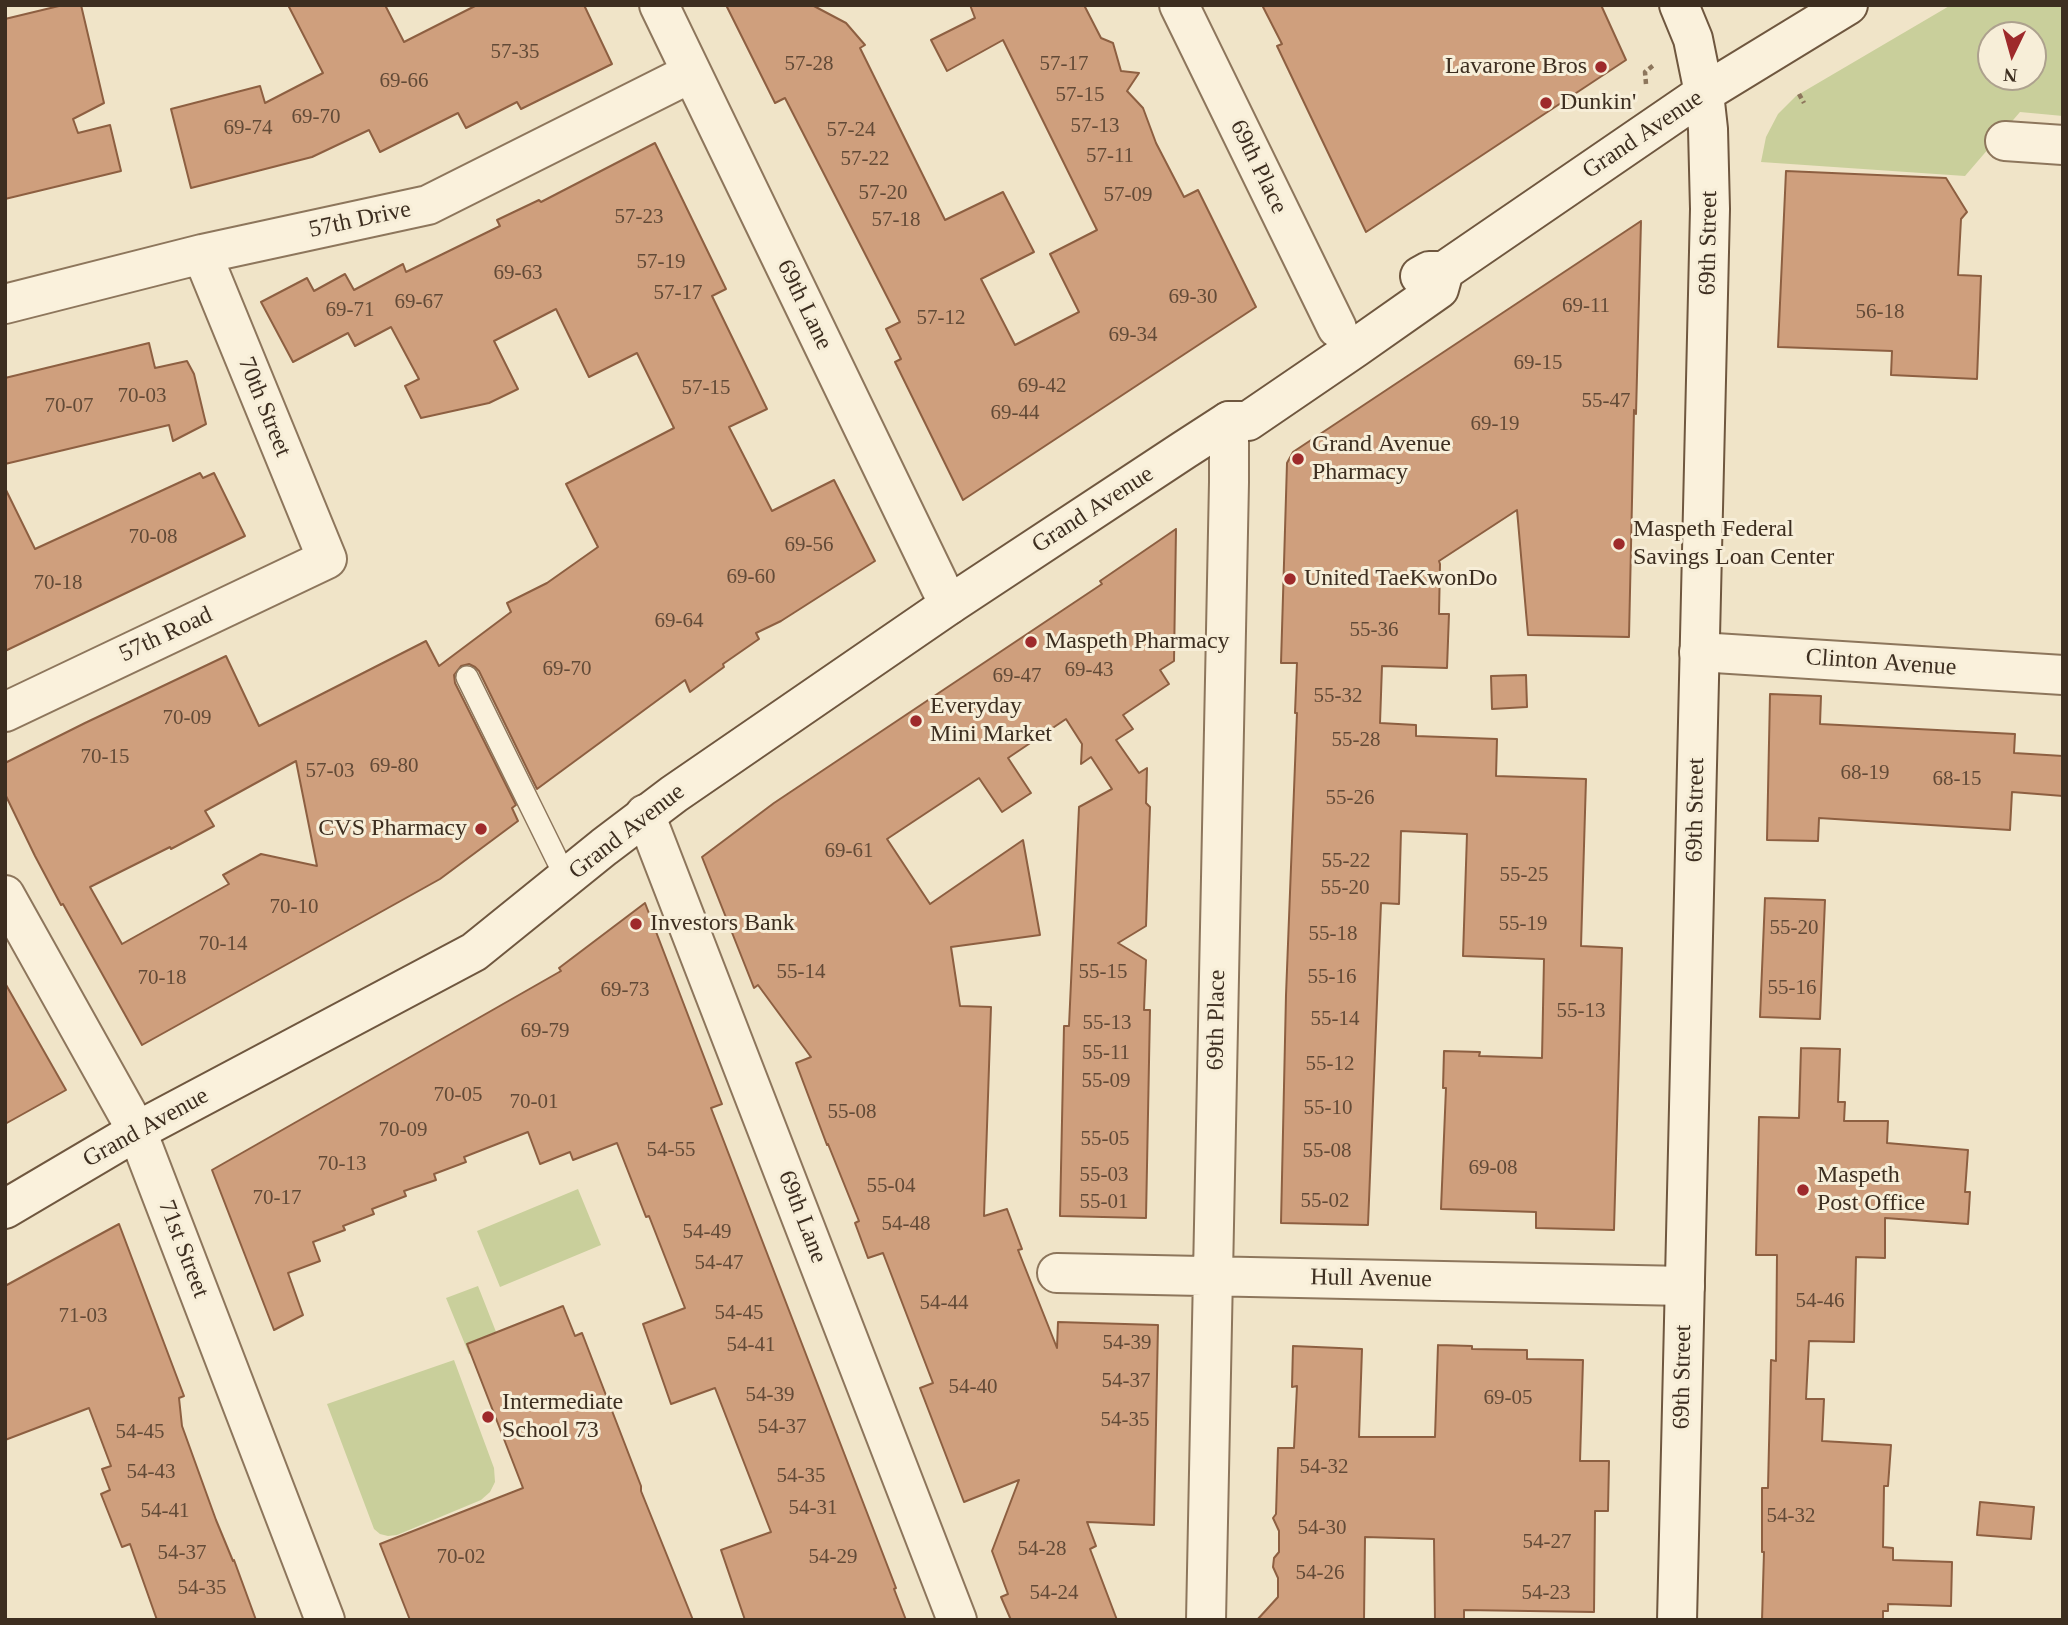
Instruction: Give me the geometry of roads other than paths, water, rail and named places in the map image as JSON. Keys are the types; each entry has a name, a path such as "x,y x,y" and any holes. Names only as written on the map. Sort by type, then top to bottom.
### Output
{"street":[{"name":"69th Lane","path":"659,5 949,605"},
{"name":"69th Place","path":"1179,5 1337,328"},
{"name":"69th Street","path":"1677,1620 1710,209 1708,129 1704,93 1693,39 1679,5"},
{"name":"Grand Avenue","path":"1229,421 1230,404 1337,328 1429,271 1444,271 1704,93 1848,5"},
{"name":"57th Drive","path":"5,304 202,254 428,205 691,73"},
{"path":"2005,141 2063,145"},
{"name":"70th Street","path":"202,254 327,559"},
{"name":"Grand Avenue","path":"5,1209 137,1131 474,952 645,814 949,605 1229,421 1248,421 1439,289 1444,271"},
{"name":"69th Place","path":"1206,1620 1229,421"},
{"name":"57th Road","path":"5,712 327,559"},
{"name":"Clinton Avenue","path":"1699,652 2063,675"},
{"name":"69th Lane","path":"645,814 957,1620"},
{"name":"71st Street","path":"5,895 137,1131 325,1620"},
{"name":"Hull Avenue","path":"1056,1273 1685,1286"}],"lane":[{"path":"467,677 566,878"}],"place":[{"name":"Lavarone Bros","path":"1601,67"},
{"name":"Dunkin'","path":"1546,103"},
{"name":"Grand Avenue Pharmacy","path":"1298,459"},
{"name":"Maspeth Federal Savings Loan Center","path":"1619,544"},
{"name":"United TaeKwonDo","path":"1290,579"},
{"name":"Maspeth Pharmacy","path":"1031,642"},
{"name":"Everyday Mini Market","path":"916,721"},
{"name":"CVS Pharmacy","path":"481,829"},
{"name":"Investors Bank","path":"636,924"},
{"name":"Maspeth Post Office","path":"1803,1190"},
{"name":"Intermediate School 73","path":"488,1417"}]}
